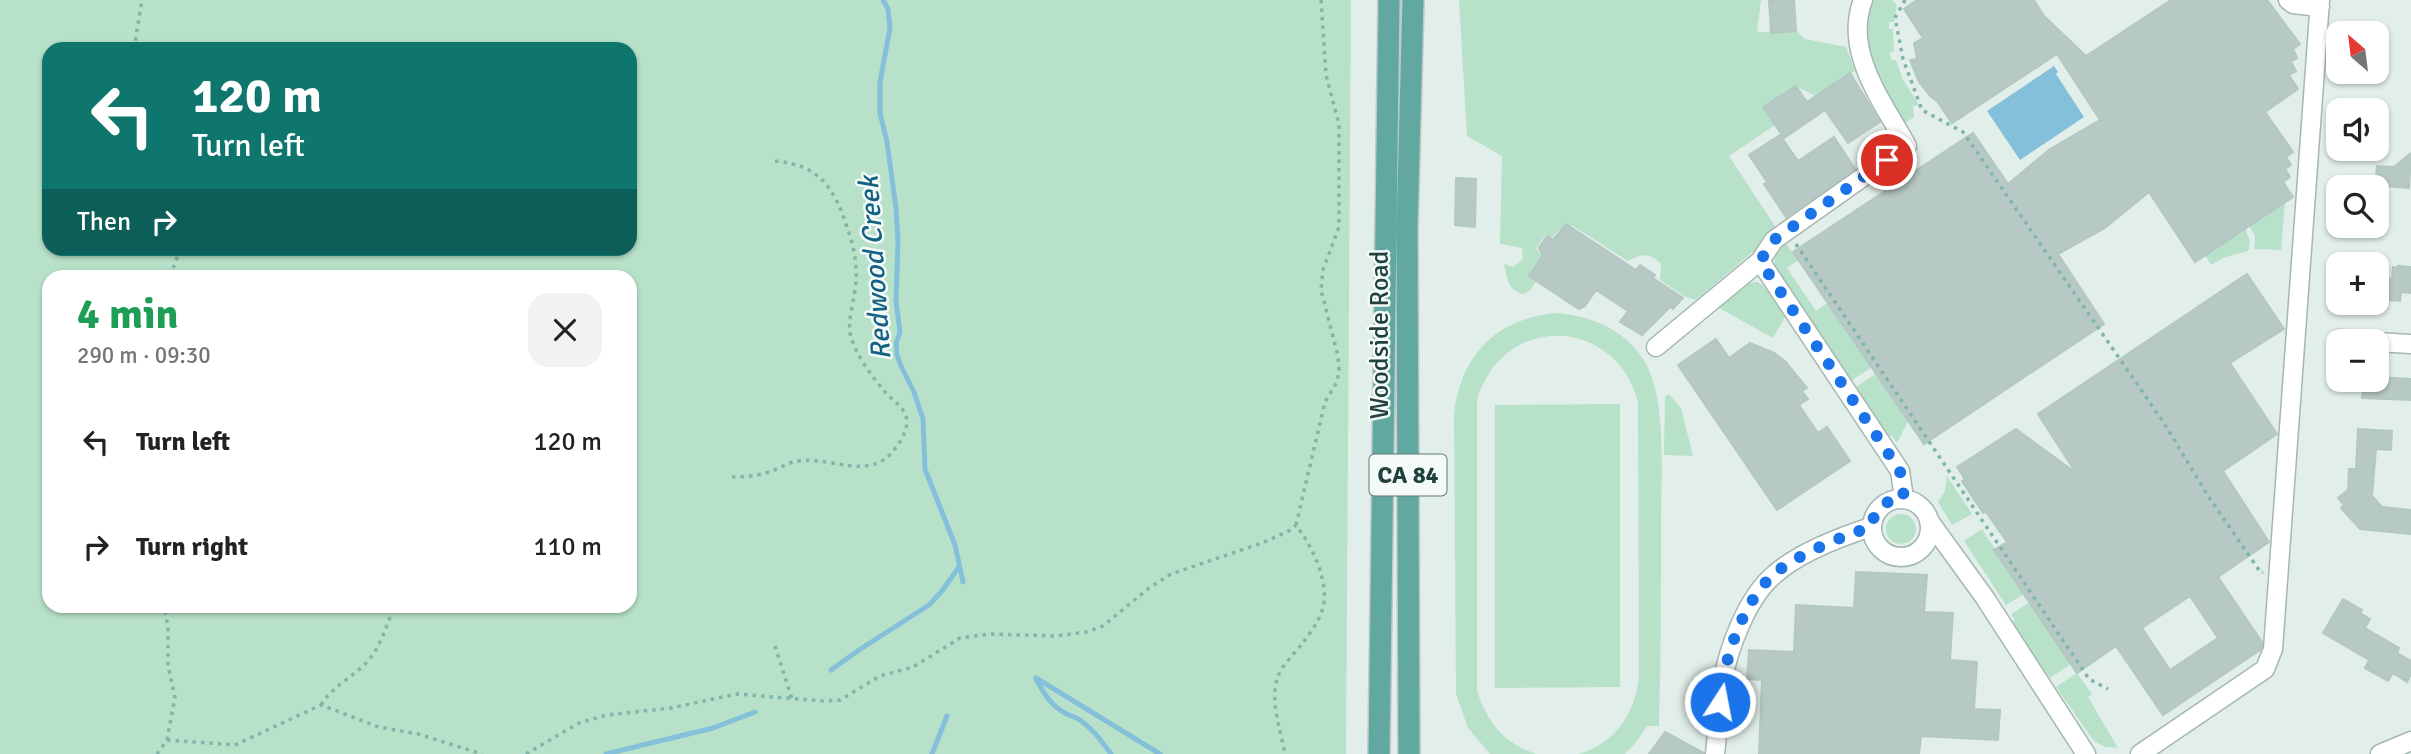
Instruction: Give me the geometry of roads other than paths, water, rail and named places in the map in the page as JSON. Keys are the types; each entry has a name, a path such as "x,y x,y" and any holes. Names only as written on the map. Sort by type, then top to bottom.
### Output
{"main road":[{"name":"Woodside Road","path":"1379,754 1389,0"},
{"name":"Woodside Road","path":"1409,754 1407,228 1413,0"}],"street":[{"path":"1656,347 1760,261 1774,240 1907,146 1868,76 1860,55 1857,34 1863,0"},
{"path":"2140,754 2265,669 2273,649 2320,3 2293,4 2288,0"},
{"path":"1760,261 1900,471 1904,498"},
{"path":"2389,343 2411,344"},
{"path":"1930,522 1927,542 1921,549 1903,557 1884,552 1877,545 1871,527 1878,509 1885,503 1904,498 1921,506 1985,598 2086,754"},
{"path":"1715,754 1722,684 1734,642 1750,604 1774,574 1817,548 1871,527"},
{"path":"2380,754 2411,741"}],"water":[{"path":"2054,66 2058,72 2056,74 2084,117 2020,160 1987,111"}],"waterway":[{"name":"Redwood Creek","path":"883,0 888,9 890,28 880,82 880,113 896,208 896,301 900,332 896,343 897,355 923,419 925,469 955,545 963,582"},
{"name":"Redwood Creek","path":"831,670 929,605 959,567"},
{"path":"1036,678 1160,754"},
{"name":"Redwood Creek","path":"1036,679 1052,703 1085,724 1111,754"},
{"name":"Redwood Creek","path":"606,754 713,728 755,712"},
{"path":"932,754 947,716"}]}
